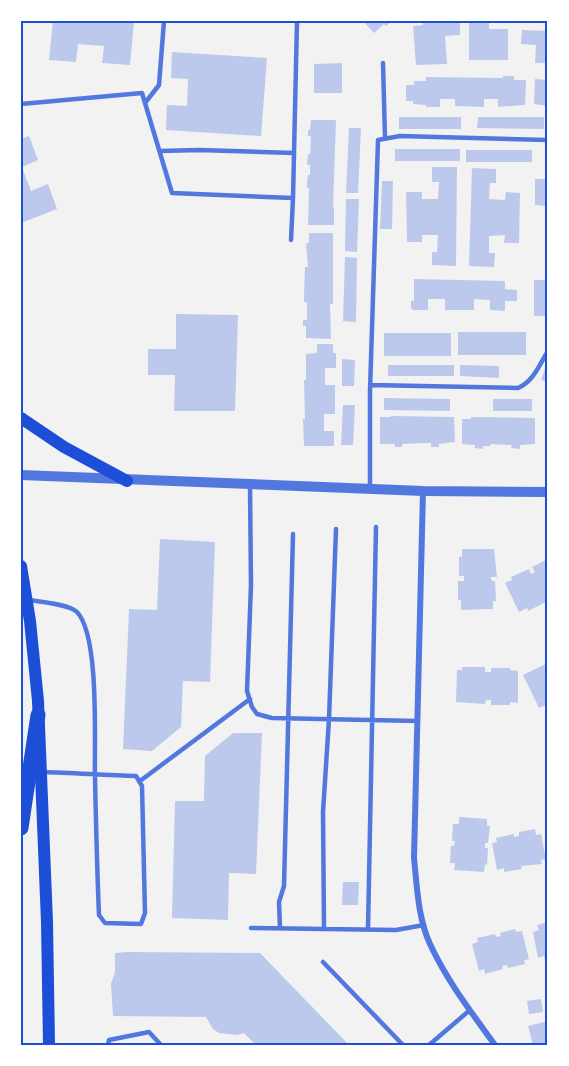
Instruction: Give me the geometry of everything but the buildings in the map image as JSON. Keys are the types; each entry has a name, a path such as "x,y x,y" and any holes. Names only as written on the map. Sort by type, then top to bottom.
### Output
{"highway":[{"path":"21,828 38,715"}],"main road":[{"path":"21,418 64,447 127,481"},
{"path":"21,566 27,600 38,715 47,922 49,1045"}],"street":[{"path":"21,475 423,491 548,492"},
{"path":"423,491 414,858 418,899 429,943 453,987 495,1045"}],"lane":[{"path":"145,103 159,85 164,21"},
{"path":"291,240 297,21"},
{"path":"383,63 385,138"},
{"path":"21,104 142,93 172,194 293,198"},
{"path":"370,489 370,385 378,140 385,138 548,140"},
{"path":"160,151 294,153"},
{"path":"370,385 518,388 532,378 548,351"},
{"path":"250,485 251,585 248,691 257,714 290,719 418,721"},
{"path":"368,928 376,527"},
{"path":"324,928 323,812 336,529"},
{"path":"280,928 279,902 285,886 293,534"},
{"path":"27,600 69,607 76,611 82,619 92,658 95,716 94,774 99,915 105,923 141,924 145,912 142,786 140,782 136,776 94,774 40,772"},
{"path":"140,782 250,699"},
{"path":"251,928 396,930 424,925"},
{"path":"323,962 403,1045"},
{"path":"429,1045 470,1010"},
{"path":"108,1045 109,1040 149,1032 161,1045"},
{"path":"435,1040 440,1045"}]}
